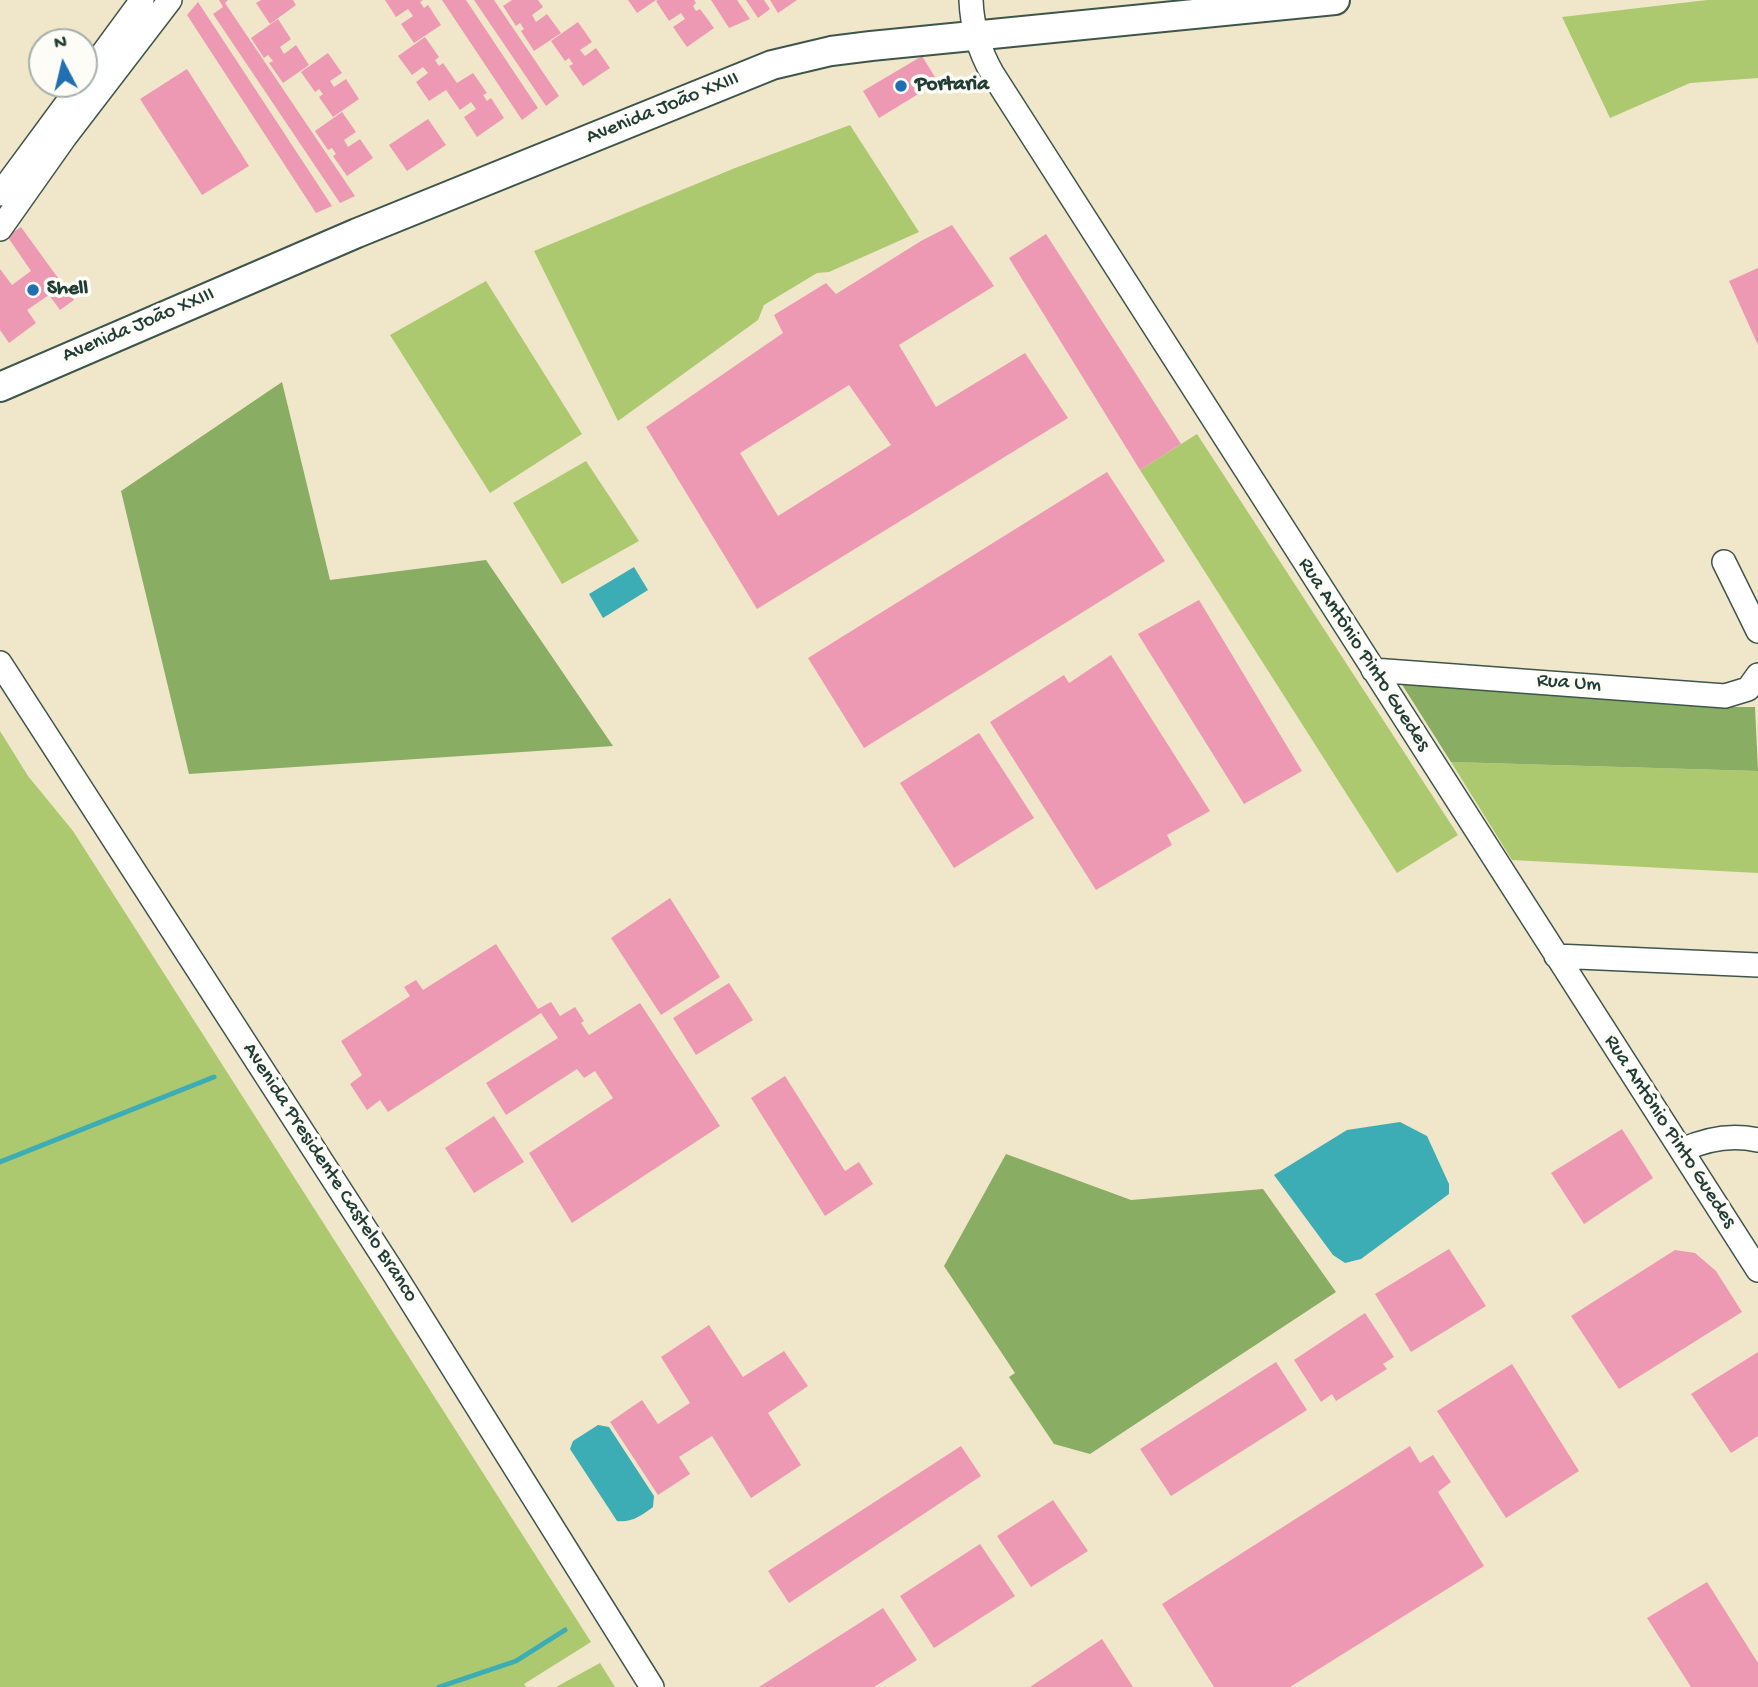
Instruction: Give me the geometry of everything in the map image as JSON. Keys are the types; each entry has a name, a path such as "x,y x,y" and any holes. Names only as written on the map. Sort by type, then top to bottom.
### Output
{"main road":[{"name":"Avenida João XXIII","path":"0,387 357,233 772,65 831,51 976,36 1196,7 1335,0"},
{"name":"Avenida João XXIII","path":"0,379 31,372"}],"street":[{"path":"98,60 142,0"},
{"path":"0,229 65,137 170,0"},
{"name":"Rua Antônio Pinto Guedes","path":"971,0 976,36 992,74 1758,1270"},
{"path":"0,194 70,98"},
{"path":"1724,562 1758,631"},
{"name":"Avenida Presidente Castelo Branco","path":"0,663 386,1262 652,1687"},
{"name":"Rua Um","path":"1373,670 1725,696 1748,689 1758,675"},
{"path":"1556,956 1758,965"},
{"path":"1682,1150 1702,1141 1722,1138 1758,1140"}],"green space":[{"path":"1707,0 1758,0 1758,78 1690,83 1610,118 1562,17"},
{"path":"850,125 919,232 829,272 817,273 764,305 758,320 618,421 534,251 735,168"},
{"path":"486,281 582,434 490,493 390,335"},
{"path":"282,382 330,580 486,560 613,746 189,774 121,491"},
{"path":"1197,434 1458,835 1397,873 1140,470"},
{"path":"586,461 639,541 562,584 513,503"},
{"path":"1401,683 1755,707 1758,771 1451,762"},
{"path":"0,731 28,776 73,831 591,1642 524,1684 526,1687 0,1687"},
{"path":"1451,762 1758,771 1758,873 1512,860"},
{"path":"1006,1154 1131,1200 1263,1189 1336,1292 1090,1454 1054,1444 1009,1377 1015,1373 944,1266"},
{"path":"600,1663 615,1687 556,1687"}],"water":[{"path":"634,567 648,590 603,618 589,594"},
{"path":"1400,1122 1427,1136 1449,1184 1449,1194 1361,1259 1345,1263 1333,1255 1274,1175 1347,1130"},
{"path":"598,1425 609,1427 654,1496 653,1507 632,1520 617,1521 570,1449 573,1441"}],"building":[{"path":"219,0 228,0 225,3 355,196 340,203 213,14 223,7"},
{"path":"261,0 293,0 296,5 270,24 256,3"},
{"path":"385,0 423,0 420,2 424,8 428,5 441,25 414,43 401,24 413,16 408,9 396,17"},
{"path":"442,0 466,0 538,108 522,120"},
{"path":"474,0 494,0 559,96 546,106"},
{"path":"512,0 538,0 543,7 532,15 536,22 547,14 561,33 534,51 521,31 524,29 520,23 516,26 503,6"},
{"path":"628,0 656,0 637,13"},
{"path":"694,0 696,11 700,9 714,28 687,47 673,27 685,19 681,13 669,21 656,1"},
{"path":"711,0 737,0 750,19 729,28"},
{"path":"746,0 764,0 770,9 758,18"},
{"path":"770,0 797,0 778,13"},
{"path":"198,2 332,206 316,213 187,15"},
{"path":"278,19 291,39 280,47 284,54 296,45 309,65 283,83 269,63 273,61 268,55 264,58 251,38"},
{"path":"578,22 592,42 580,50 585,56 596,48 610,68 583,86 569,66 573,64 569,58 565,61 551,41"},
{"path":"425,37 439,57 435,60 439,66 443,63 457,83 473,73 487,93 483,95 487,101 491,98 504,118 477,137 464,117 476,109 471,102 460,110 446,90 429,101 416,82 428,73 423,67 412,75 398,56"},
{"path":"328,53 342,73 330,81 334,87 346,79 359,99 333,117 319,97 323,94 319,89 315,92 301,72"},
{"name":"Portaria","path":"922,56 938,82 879,118 863,91"},
{"path":"187,69 249,166 202,195 140,99"},
{"path":"342,112 356,132 344,140 348,147 360,139 373,158 347,176 333,156 336,154 332,148 328,150 315,131"},
{"path":"428,119 446,145 407,171 389,145"},
{"path":"952,225 994,286 899,345 936,407 1025,353 1068,418 757,609 646,427 783,333 774,315 826,283 836,294","holes":["849,385 891,445 778,516 740,453"]},
{"name":"Shell","path":"21,227 74,300 60,310 49,295 27,310 36,323 9,343 0,330 0,269 12,285 31,271 7,236"},
{"path":"1046,234 1181,444 1140,470 1009,258"},
{"path":"1758,268 1758,345 1729,281"},
{"path":"1107,472 1165,561 864,748 808,658"},
{"path":"1199,600 1302,771 1244,804 1138,634"},
{"path":"1111,655 1210,811 1167,835 1172,845 1096,890 990,722 1064,675 1069,683"},
{"path":"979,733 1034,818 954,868 900,783"},
{"path":"670,898 720,977 661,1015 611,938"},
{"path":"496,944 538,1009 551,1002 560,1016 575,1007 589,1035 640,1003 720,1126 572,1223 529,1153 613,1098 595,1071 584,1078 577,1069 506,1115 486,1083 558,1038 541,1013 388,1112 380,1100 367,1110 350,1084 362,1075 341,1041 410,996 404,987 416,980 423,990"},
{"path":"729,983 753,1020 696,1055 673,1018"},
{"path":"785,1076 845,1171 859,1162 873,1184 825,1216 751,1098"},
{"path":"494,1116 524,1162 474,1193 445,1148"},
{"path":"1622,1129 1653,1178 1584,1224 1551,1173"},
{"path":"1449,1249 1486,1306 1411,1352 1375,1294"},
{"path":"1675,1250 1695,1253 1716,1271 1742,1312 1619,1389 1571,1316"},
{"path":"1365,1313 1394,1357 1383,1364 1387,1369 1336,1401 1332,1394 1321,1402 1294,1360"},
{"path":"709,1325 743,1377 784,1351 808,1386 768,1413 801,1465 751,1498 712,1436 679,1457 690,1474 658,1495 610,1422 642,1400 658,1424 690,1403 661,1357"},
{"path":"1758,1352 1758,1436 1731,1453 1691,1394"},
{"path":"1276,1362 1307,1410 1171,1496 1140,1449"},
{"path":"1512,1364 1579,1471 1506,1518 1437,1411"},
{"path":"961,1446 981,1476 789,1603 768,1571"},
{"path":"1410,1446 1420,1463 1433,1455 1451,1482 1438,1492 1484,1566 1290,1687 1214,1687 1162,1604"},
{"path":"1053,1500 1088,1551 1031,1587 997,1536"},
{"path":"980,1544 1015,1596 934,1648 900,1596"},
{"path":"1707,1582 1758,1663 1758,1687 1691,1687 1647,1618"},
{"path":"883,1608 917,1660 874,1687 759,1687"},
{"path":"1102,1639 1133,1687 1030,1687"}],"waterway":[{"path":"0,1162 214,1077"},
{"path":"439,1687 516,1661 565,1630"}],"place":[{"name":"Portaria","path":"901,86"},
{"name":"Shell","path":"33,290"}]}
